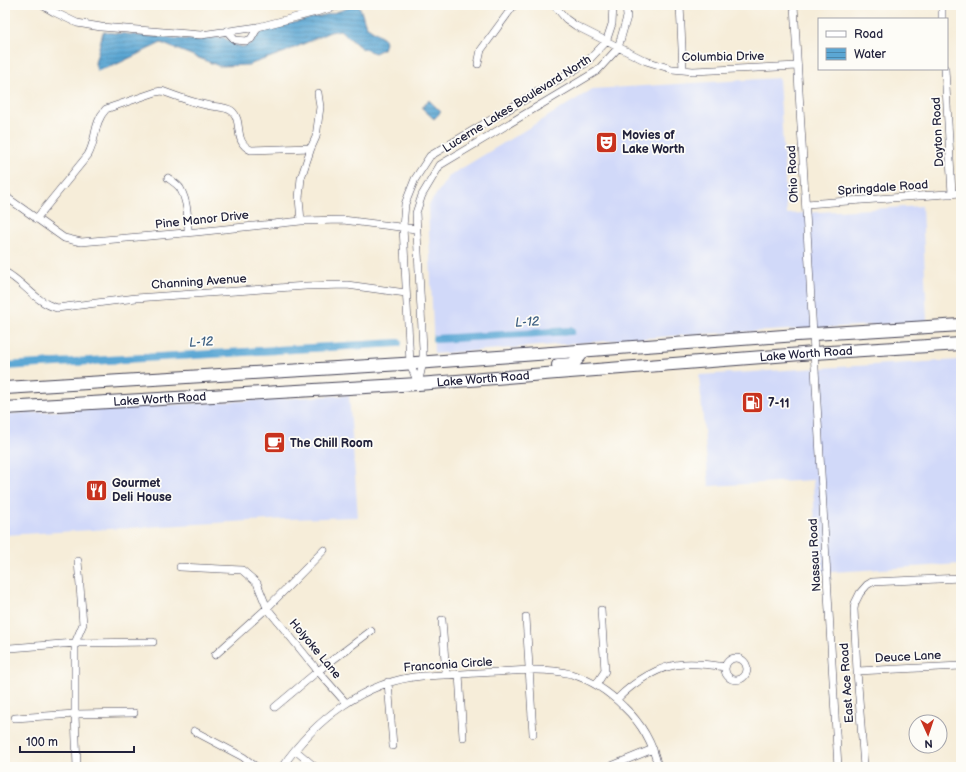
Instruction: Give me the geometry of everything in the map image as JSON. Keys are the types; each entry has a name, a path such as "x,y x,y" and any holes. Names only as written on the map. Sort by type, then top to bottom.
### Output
{"main road":[{"name":"Lake Worth Road","path":"5,408 472,380 813,343 961,325"},
{"name":"Lake Worth Road","path":"5,388 410,363 584,350 813,343 961,344"},
{"path":"472,380 526,368 573,364 584,350"},
{"path":"112,401 123,389 146,380"}],"street":[{"path":"42,5 77,23 101,27 201,35 258,27 343,5"},
{"path":"478,64 481,50 514,5"},
{"name":"Columbia Drive","path":"554,5 566,19 576,26 618,48 661,67 683,70 798,66"},
{"name":"Lucerne Lakes Boulevard North","path":"418,384 410,363 403,227 405,204 415,179 430,156 586,62 606,42 612,24 613,5"},
{"name":"Lucerne Lakes Boulevard North","path":"418,384 423,362 416,213 422,194 440,165 597,71 618,48 627,17 626,5"},
{"path":"680,5 683,70"},
{"name":"Ohio Road","path":"794,5 813,343"},
{"path":"942,5 942,18"},
{"path":"227,31 235,40 246,42 254,34 258,27"},
{"name":"Dayton Road","path":"945,70 952,194"},
{"path":"36,219 88,155 93,145 97,122 102,113 106,109 156,92 162,91 202,105 232,111 236,115 240,140 251,150 311,148"},
{"path":"301,221 299,198 301,178 316,137 320,107 318,93"},
{"path":"168,178 179,187 185,201 188,216 188,233"},
{"name":"Springdale Road","path":"806,204 961,193"},
{"name":"Pine Manor Drive","path":"5,194 9,199 64,238 82,242 301,221 342,220 416,228"},
{"name":"Channing Avenue","path":"5,272 12,276 39,300 49,306 57,308 136,298 306,286 347,285 406,292"},
{"name":"Nassau Road","path":"813,343 838,767"},
{"path":"215,655 267,608 324,550"},
{"path":"77,767 75,643 83,624 78,561"},
{"name":"Holyoke Lane","path":"180,567 242,570 257,583 267,608 346,703"},
{"name":"East Ace Road","path":"864,767 854,608 857,598 863,589 872,582 961,578"},
{"path":"596,685 605,671 601,610"},
{"path":"526,617 533,734"},
{"path":"442,620 446,675"},
{"path":"275,706 371,631"},
{"path":"10,648 75,643 154,642"},
{"path":"617,700 636,682 665,668 685,664 725,667"},
{"name":"Deuce Lane","path":"857,671 961,666"},
{"name":"Franconia Circle","path":"282,767 295,750 318,726 346,703 388,682 411,677 550,670 584,679 596,685 617,700 629,711 640,725 652,749 658,767"},
{"path":"460,674 463,737"},
{"path":"388,682 393,746"},
{"path":"15,718 75,714 134,713"},
{"path":"194,731 243,757 256,767"},
{"path":"609,767 652,749"},
{"path":"295,750 315,767"}],"shaded area":[{"path":"779,78 787,214 922,206 927,322 699,334 434,354 428,206 449,176 593,89"},
{"path":"961,360 961,564 817,573 813,480 709,486 699,375"},
{"path":"349,395 358,517 286,519 5,535 5,414"}],"water":[{"path":"359,5 366,26 384,38 385,43 383,49 375,53 361,48 340,30 330,32 285,52 248,65 219,66 161,43 115,65 97,71 95,63 103,32 193,40 223,37 236,45 243,47 252,43 259,34 265,30"},
{"path":"429,100 441,112 434,119 422,108"}],"waterway":[{"name":"L-12","path":"436,339 571,331"},
{"name":"L-12","path":"5,366 398,343"}],"place":[{"name":"Movies of Lake Worth","path":"606,142"},
{"name":"7-11","path":"753,403"},
{"name":"The Chill Room","path":"274,443"},
{"name":"Gourmet Deli House","path":"96,490"}]}
